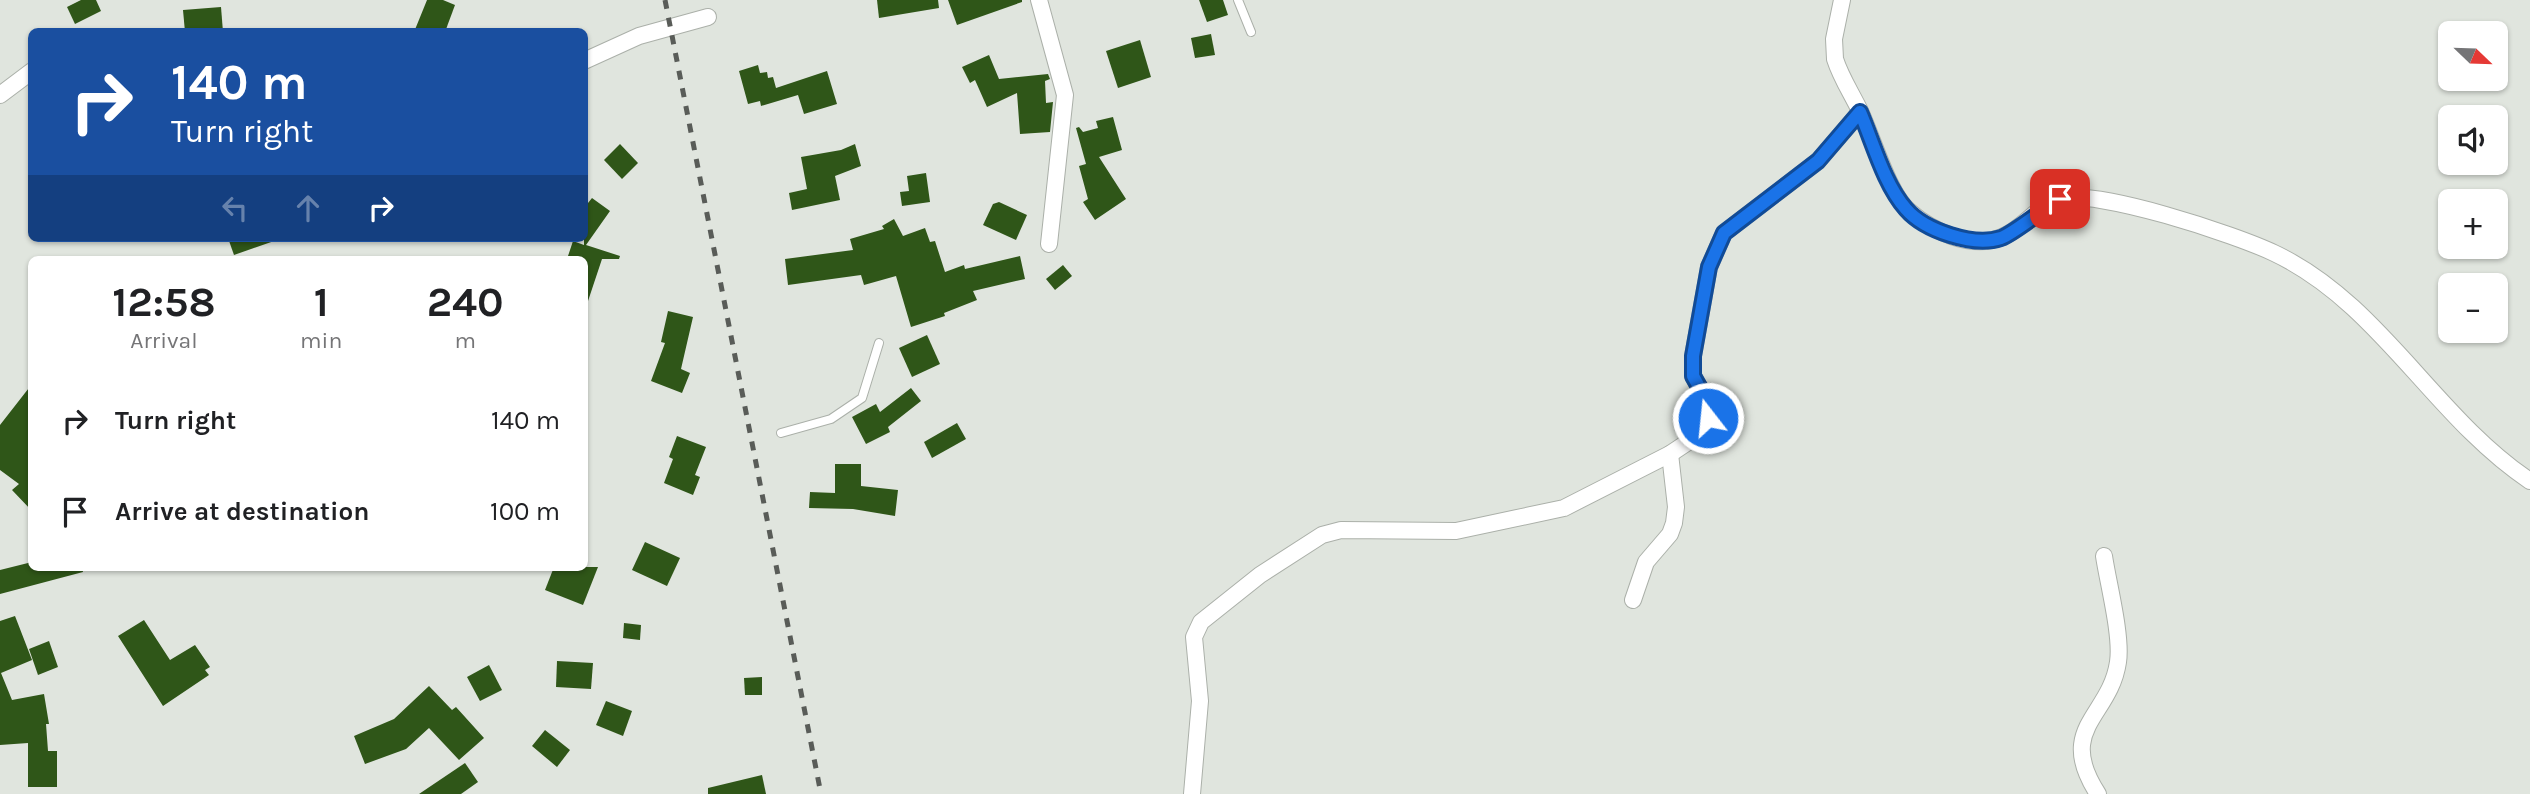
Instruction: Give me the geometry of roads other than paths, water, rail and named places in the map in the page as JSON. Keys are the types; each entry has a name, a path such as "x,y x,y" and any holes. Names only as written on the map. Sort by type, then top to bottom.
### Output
{"street":[{"path":"1039,0 1065,95 1061,152 1049,244"},
{"path":"1842,0 1834,39 1835,59 1888,178 1907,210 1950,236 1977,241 2002,237 2060,199 2093,198 2212,229 2274,253 2326,283 2385,339 2451,414 2511,468 2530,481"},
{"path":"588,59 639,36 708,17"},
{"path":"0,95 28,74"},
{"path":"1192,794 1200,701 1195,631 1201,622 1261,575 1322,535 1341,530 1456,531 1564,508 1670,454 1700,435 1708,418 1707,401 1693,376 1693,356 1709,267 1724,233 1818,161 1860,112"},
{"path":"1633,600 1646,562 1670,534 1674,523 1676,507 1670,454"},
{"path":"2098,794 2082,761 2082,740 2090,718 2115,678 2119,658 2104,555"}],"lane":[{"path":"1238,0 1251,32"},
{"path":"782,433 831,419 862,398 879,343"}],"railway":[{"path":"665,0 821,794"}]}
